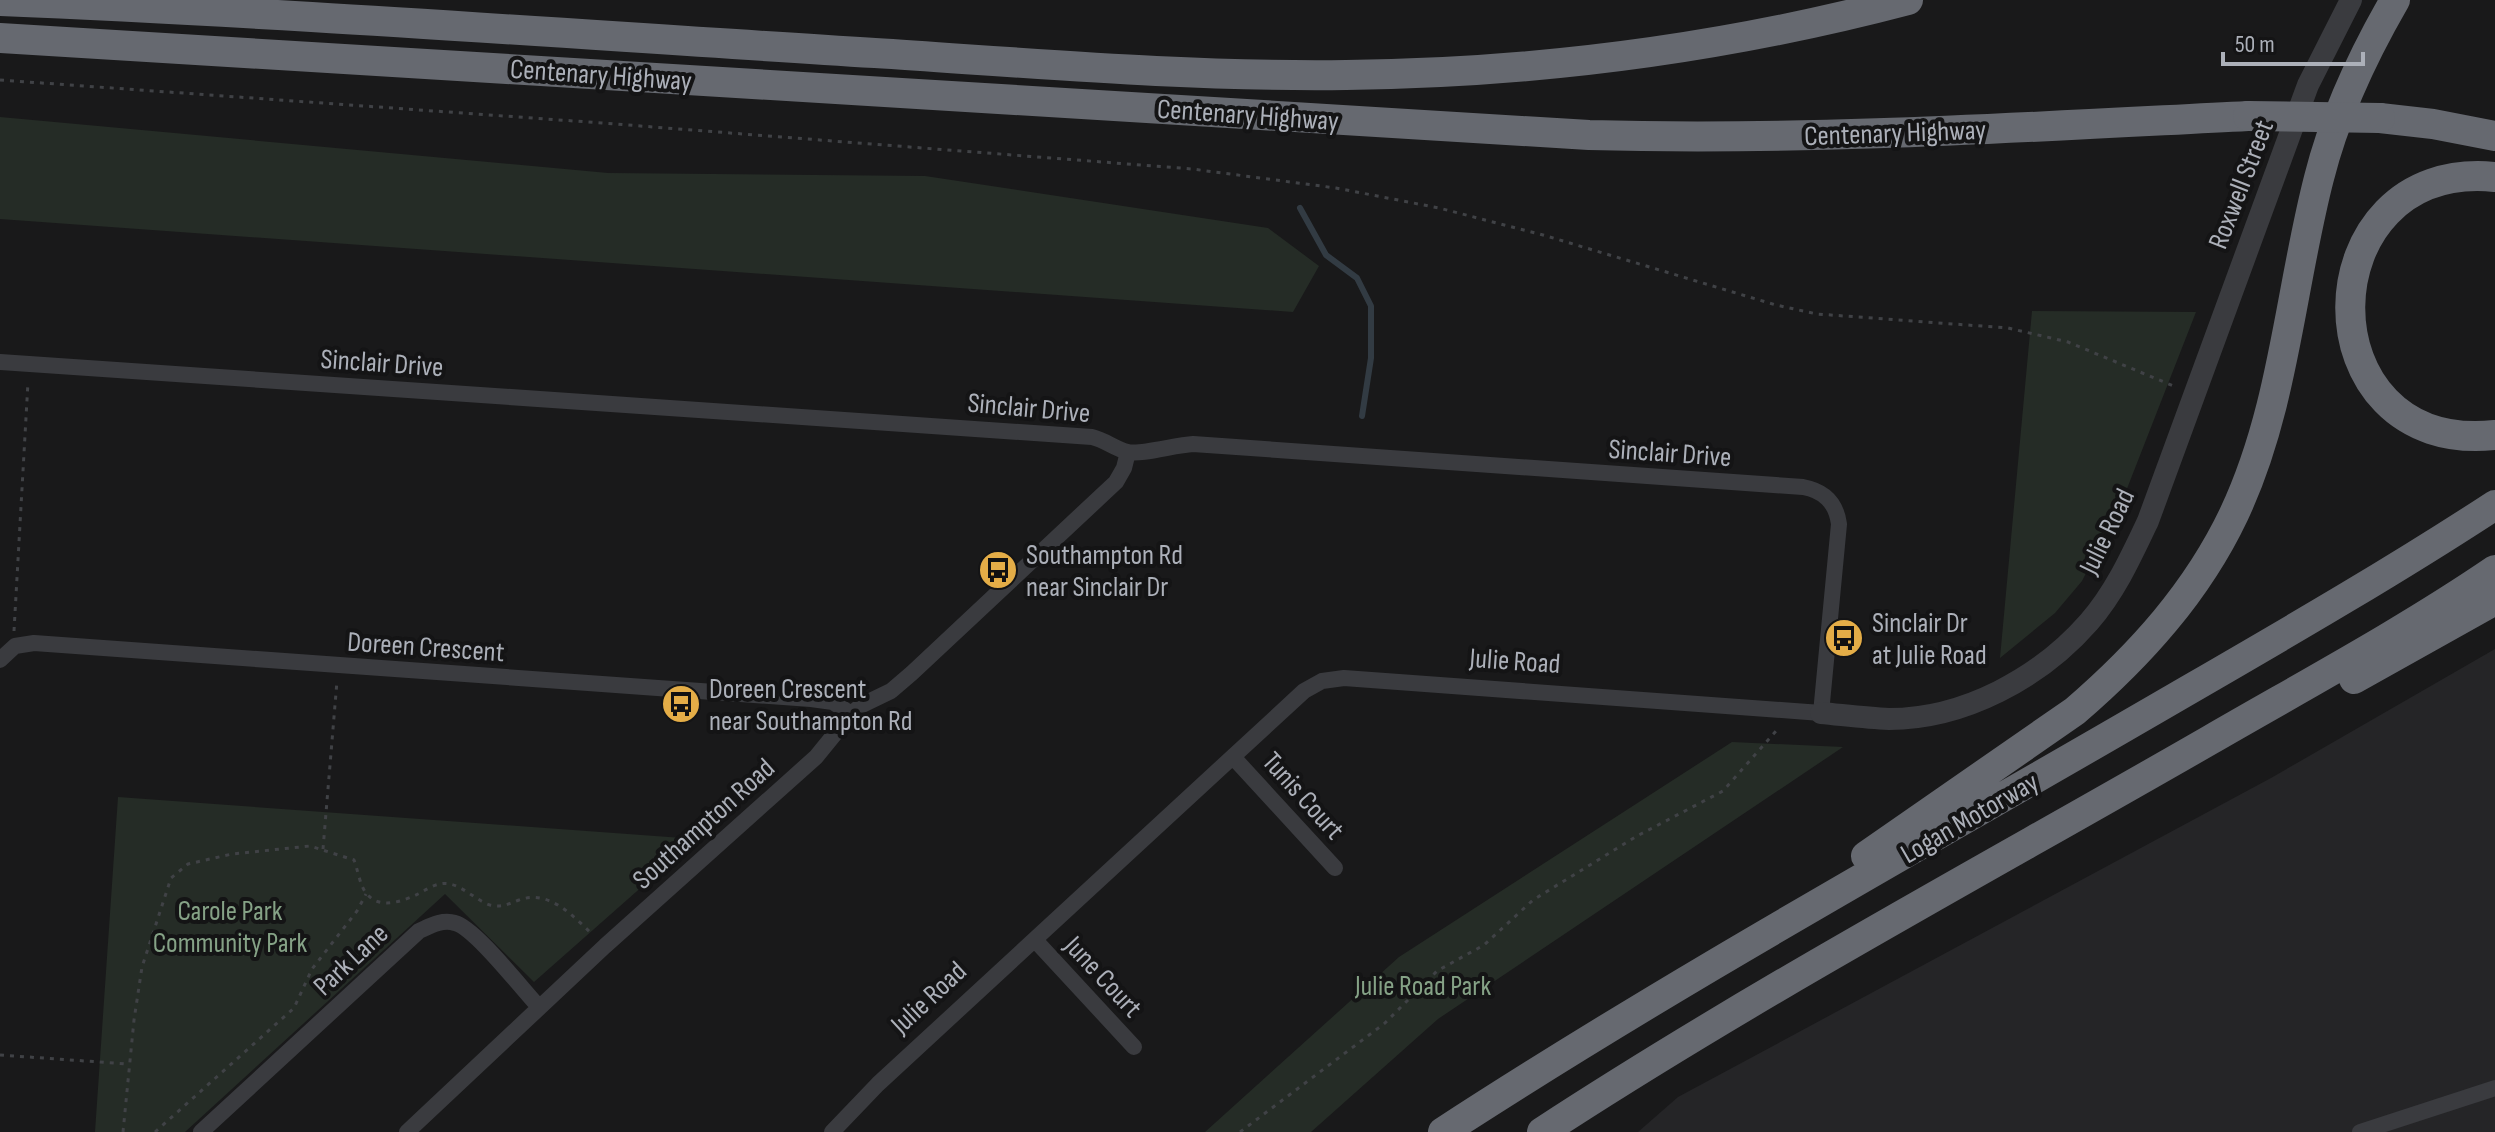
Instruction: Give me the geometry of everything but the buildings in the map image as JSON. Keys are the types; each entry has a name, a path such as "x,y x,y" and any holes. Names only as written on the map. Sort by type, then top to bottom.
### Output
{"highway":[{"name":"Centenary Highway","path":"0,1 1132,69 1348,75 1532,66 1613,56 1805,24 1908,0"},
{"path":"1835,894 1854,864 2046,734 2107,684 2157,632 2201,572 2234,514 2261,445 2282,365 2307,230 2330,140 2359,66 2395,0"},
{"name":"Centenary Highway","path":"0,38 1589,135 1691,138 1794,136 2248,116 2380,118 2495,136"},
{"path":"2495,177 2459,178 2438,183 2417,191 2385,215 2357,261 2349,293 2348,314 2350,333 2362,367 2399,411 2414,421 2448,434 2495,435"},
{"name":"Logan Motorway","path":"1443,1132 1584,1041 2274,641 2495,505"},
{"name":"Logan Motorway","path":"1542,1132 1635,1071 1726,1017 2244,721 2495,570"},
{"path":"2244,721 2273,722 2431,638 2495,600"}],"street":[{"name":"Roxwell Street","path":"2188,392 2308,85 2351,0"},
{"name":"Sinclair Drive","path":"0,362 1077,435 1108,441 1117,448 1141,453 1193,444 1803,487 1818,491 1833,505 1839,524 1821,713"},
{"name":"Julie Road","path":"842,1129 878,1084 1304,691 1322,681 1344,678 1890,719 1941,712 1988,696 2025,677 2058,652 2089,622 2126,567 2148,521 2188,392"},
{"name":"Southampton Road","path":"407,1132 539,1007 816,757 851,714 872,699 891,691 912,673 1109,489 1124,468 1128,452"},
{"name":"Doreen Crescent","path":"15,646 34,643 811,699 833,702 851,714"},
{"path":"0,660 15,646"},
{"name":"Tunis Court","path":"1234,758 1335,868"},
{"name":"Park Lane","path":"201,1132 419,931 431,925 444,922 462,926 539,1007"},
{"name":"June Court","path":"1035,940 1134,1047"},
{"path":"2360,1132 2495,1088"}],"path":[{"path":"0,80 1192,169 1336,188 1439,208 1513,227 1776,305 1817,314 2008,328 2053,338 2118,361 2188,392"},
{"path":"15,646 29,364"},
{"path":"323,849 338,665"},
{"path":"1240,1132 1385,1023 1437,971 1484,945 1533,900 1637,836 1723,791 1777,730"},
{"path":"123,1132 142,967 171,878 188,864 232,854 310,846 354,860 366,894 375,900 402,902 440,884 450,884 486,904 499,907 522,898 543,899 563,907 592,934"},
{"path":"155,1132 294,1008 312,969 357,911 366,894"},
{"path":"0,1055 129,1064"}],"shaded area":[{"path":"2495,649 2495,1132 1638,1132 1678,1097 2271,778"}],"green space":[{"path":"0,117 608,173 925,176 1268,228 1319,266 1293,312 0,219"},
{"path":"2032,311 2196,312 2121,504 2082,581 2055,613 2000,658"},
{"name":"Julie Road Park","path":"1732,742 1843,747 1438,1019 1311,1132 1205,1132 1399,957"},
{"name":"Carole Park Community Park","path":"118,797 696,839 534,982 445,894 185,1132 95,1132"}],"waterway":[{"path":"1300,208 1326,255 1357,278 1371,306 1371,358 1362,416"}],"place":[{"name":"Southampton Rd near Sinclair Dr","path":"998,570"},
{"name":"Sinclair Dr at Julie Road","path":"1844,638"},
{"name":"Doreen Crescent near Southampton Rd","path":"681,704"}]}
